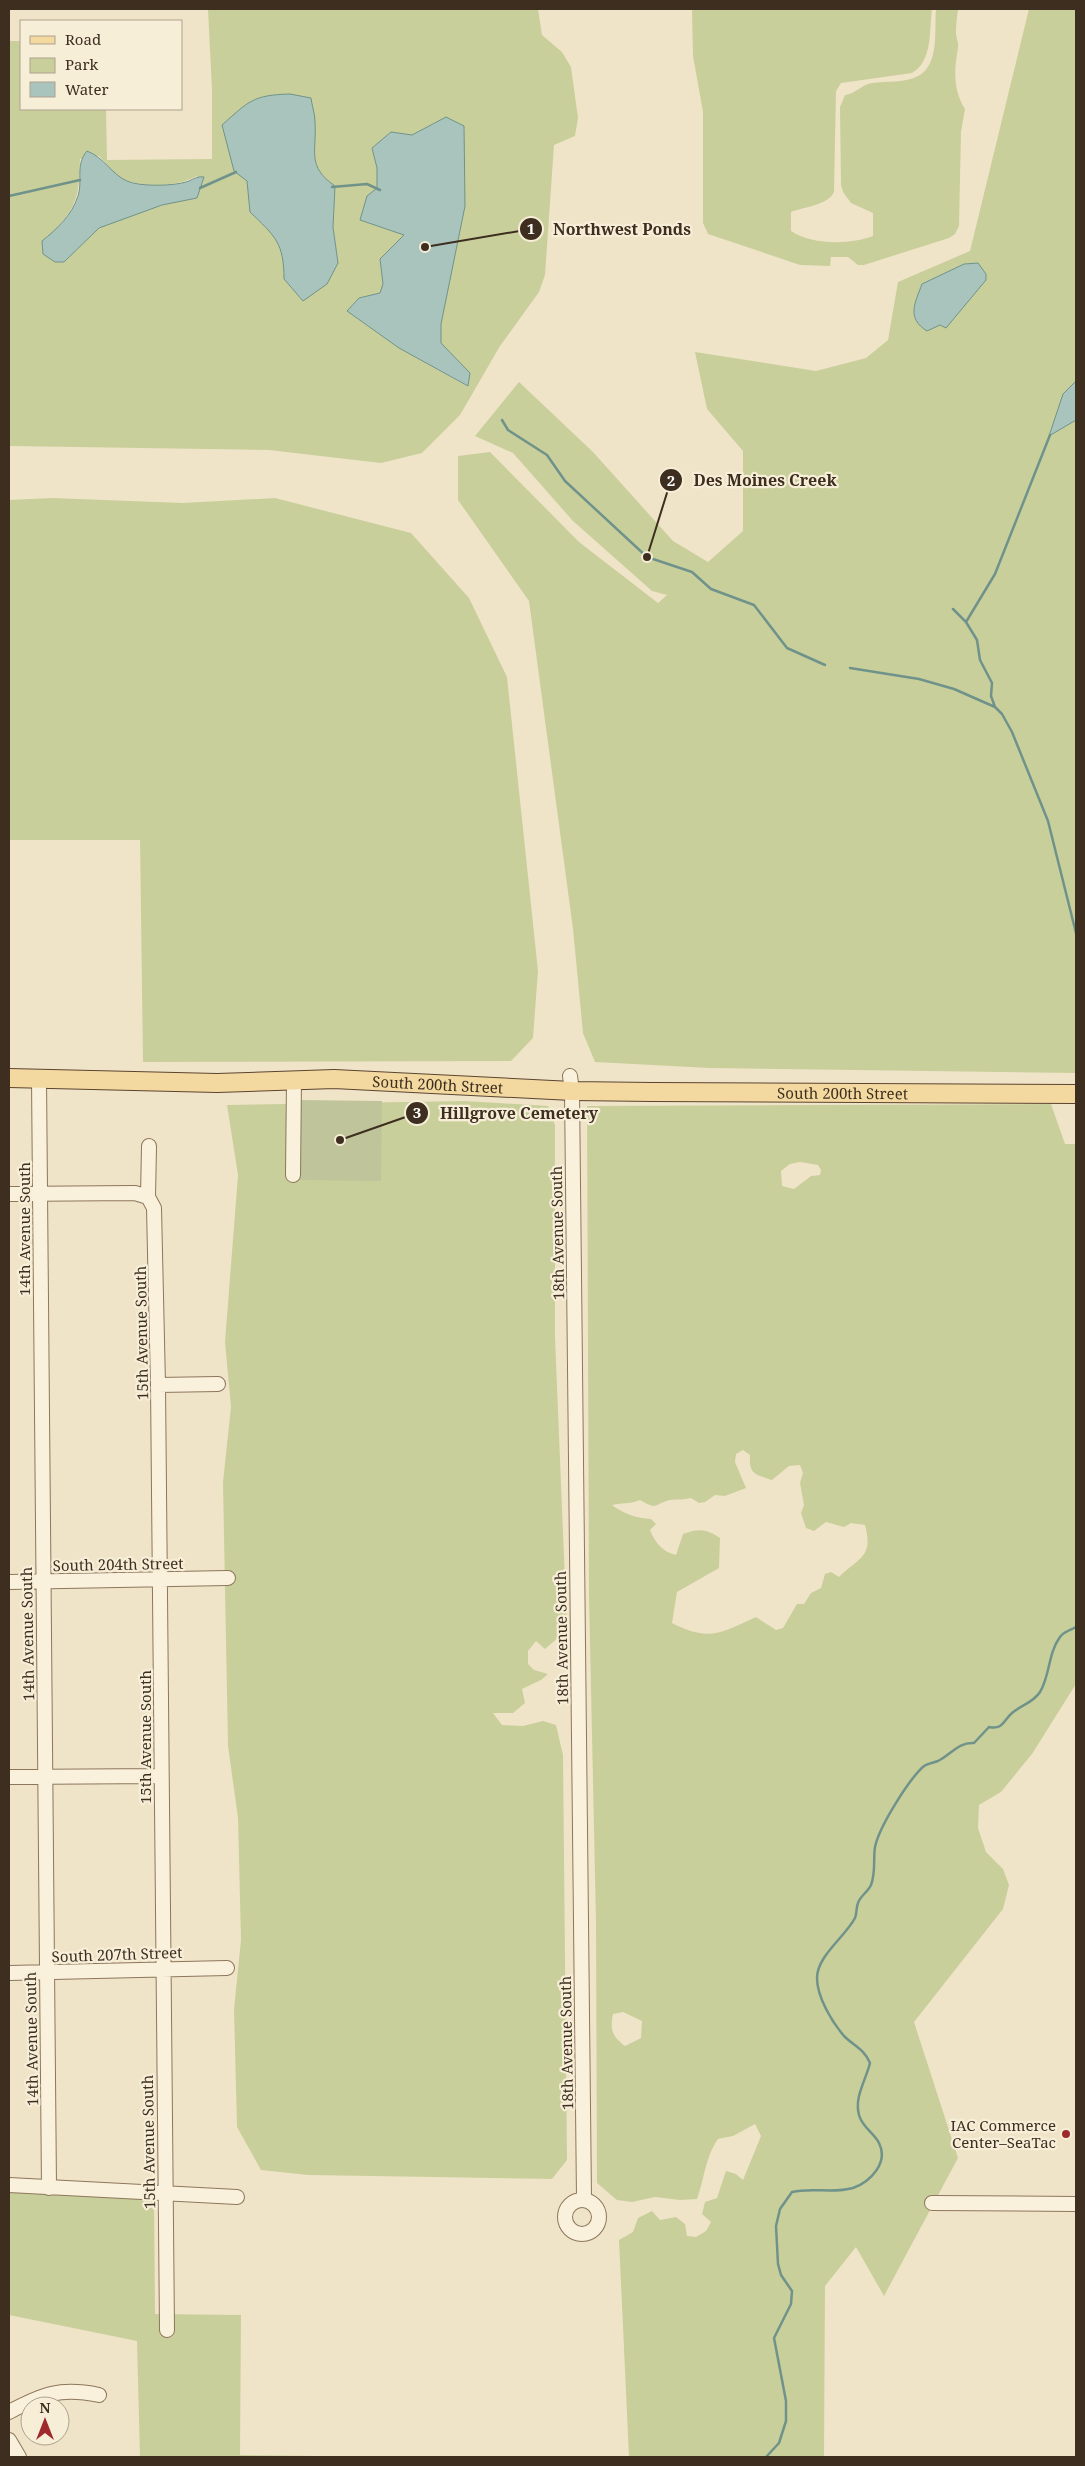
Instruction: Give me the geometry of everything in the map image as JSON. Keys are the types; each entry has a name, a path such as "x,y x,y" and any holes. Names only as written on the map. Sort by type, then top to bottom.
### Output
{"main road":[{"name":"South 200th Street","path":"9,1078 217,1083 294,1080 571,1083 1076,1094"}],"street":[{"name":"14th Avenue South","path":"39,1079 49,2188"},
{"path":"293,1174 294,1080"},
{"name":"18th Avenue South","path":"571,1083 584,2199"},
{"name":"15th Avenue South","path":"149,1146 148,1198 154,1208 158,1384 167,2330"},
{"path":"9,1194 135,1193 148,1198"},
{"path":"158,1384 218,1384"},
{"name":"South 204th Street","path":"9,1582 228,1578"},
{"path":"9,1777 161,1776"},
{"name":"South 207th Street","path":"9,1973 227,1968"},
{"path":"9,2185 237,2197"},
{"path":"932,2203 1076,2204"},
{"path":"9,2412 37,2397 52,2392 77,2390 99,2395"},
{"path":"9,2440 19,2457"}],"green space":[{"path":"208,9 538,9 542,35 562,52 571,67 578,118 575,136 554,145 545,275 539,292 500,346 460,415 422,453 381,463 269,450 9,446 9,41 20,41 20,110 106,110 107,160 212,159 212,90","holes":["446,117 465,162 441,324 441,344 470,373 467,386 399,348 347,311 359,298 380,293 383,284 380,259 405,235 377,188 377,168 372,148 391,132 412,135","315,122 314,150 317,165 321,172 335,186 333,227 338,263 303,301 284,279 284,267 280,248 272,234 250,212 247,181","99,156 112,170 128,181 145,185 173,184 197,176 197,198 122,217 99,228 82,244 56,229 64,220 76,197 80,159"]},
{"path":"692,9 932,9 929,45 924,61 919,68 912,73 841,83 836,91 834,192 827,200 821,203 791,212 791,231 809,239 842,242 873,236 873,213 851,203 843,192 841,185 840,107 845,95 868,84 908,80 925,71 933,55 936,9 958,9 956,87 965,109 961,132 959,226 955,234 949,238 864,265 858,265 848,257 831,257 830,266 800,265 708,234 703,223 703,112 693,56"},
{"path":"1029,9 1076,9 1076,1073 709,1068 595,1062 583,1033 573,929 529,601 458,500 458,456 490,452 579,542 658,603 667,595 652,591 573,521 513,453 475,436 519,382 593,452 673,541 708,562 743,531 743,451 707,409 695,352 816,371 866,358 888,340 898,282 970,251"},
{"path":"52,498 183,503 275,498 411,533 469,598 507,677 538,971 533,1038 511,1061 143,1062 140,840 9,840 9,500"},
{"path":"299,1100 382,1101 381,1181 298,1180"},
{"path":"465,1101 548,1106 555,1125 555,1337 567,1630 545,1649 536,1641 528,1651 528,1664 534,1670 548,1674 541,1680 522,1689 525,1703 513,1713 493,1713 502,1725 523,1726 543,1721 556,1725 563,1755 567,2160 552,2179 308,2175 261,2170 237,2127 234,2009 241,1940 238,1818 228,1746 223,1482 231,1407 225,1342 238,1175 227,1105"},
{"path":"1051,1104 1065,1144 1076,1144 1076,1684 1032,1754 1001,1792 979,1805 978,1828 986,1852 1003,1869 1009,1885 1003,1909 914,2022 958,2158 884,2296 856,2247 825,2286 824,2457 629,2457 619,2240 633,2232 638,2218 652,2211 660,2220 676,2217 685,2224 687,2236 696,2237 706,2231 711,2222 702,2214 705,2202 717,2198 726,2171 736,2174 743,2180 761,2136 755,2124 733,2136 718,2139 708,2161 697,2199 680,2200 655,2197 632,2202 617,2200 597,2183 596,1922 589,1595 587,1106","holes":["800,1162 818,1165 821,1170 820,1175 811,1176 794,1189 782,1186 781,1171 790,1164","743,1450 750,1455 750,1462 754,1473 772,1480 789,1466 800,1465 803,1473 800,1483 804,1505 801,1513 806,1528 814,1531 826,1522 844,1527 851,1523 865,1525 867,1536 866,1551 858,1561 839,1577 831,1572 825,1574 821,1588 811,1593 804,1604 797,1604 783,1628 776,1630 756,1617 724,1631 706,1634 685,1629 672,1623 677,1592 719,1568 720,1538 702,1530 688,1532 683,1534 676,1555 671,1554 663,1549 654,1539 650,1530 656,1524 651,1519 630,1515 612,1505 640,1500 656,1506 670,1500 691,1498 699,1503 705,1502 715,1495 725,1496 746,1488 735,1462 736,1454","623,2012 642,2021 641,2038 625,2046 613,2032 613,2014"]},
{"path":"9,2186 154,2192 155,2314 241,2315 240,2455 410,2457 140,2457 137,2341 9,2315"}],"water":[{"path":"290,94 311,98 315,119 316,165 326,179 335,186 333,227 338,263 327,284 303,301 284,279 284,267 280,248 272,234 250,212 247,181 234,171 222,125 252,101 268,96"},
{"path":"446,117 464,126 465,206 441,324 441,343 470,373 468,386 399,348 347,311 359,298 380,293 383,284 380,259 404,235 360,220 367,196 377,188 377,168 372,148 391,132 412,135"},
{"path":"87,151 99,158 121,178 133,183 148,185 173,184 204,177 197,198 162,205 99,228 64,262 55,262 43,254 42,241 63,221 75,203 79,190 81,162"},
{"path":"978,263 986,274 986,280 946,328 940,325 927,331 920,326 916,321 914,310 922,284 964,264"},
{"path":"1076,381 1076,420 1049,436 1063,394"}],"waterway":[{"path":"200,188 236,172"},
{"path":"9,196 80,180"},
{"path":"332,187 367,184 380,190"},
{"path":"502,420 508,430 547,455 565,481 647,557 692,572 711,589 754,605 787,648 825,665"},
{"path":"966,622 995,574 1050,435"},
{"path":"953,609 966,622 977,640 980,660 992,683 991,696 995,707 1002,714 1012,732 1048,821 1076,933"},
{"path":"850,668 919,679 954,689 995,707"},
{"path":"766,2457 779,2443 786,2421 786,2401 774,2338 791,2304 792,2291 781,2275 778,2264 776,2226 780,2209 792,2192 853,2188 866,2181 876,2171 882,2158 879,2143 863,2123 858,2108 859,2095 870,2063 862,2051 844,2036 830,2017 822,2001 817,1978 818,1970 826,1954 855,1918 857,1905 873,1880 875,1847 882,1828 895,1804 911,1781 924,1766 938,1761 964,1744 974,1743 989,1727 1000,1726 1012,1713 1034,1699 1040,1692 1046,1679 1056,1643 1063,1634 1076,1627"}],"place":[{"name":"Northwest Ponds","path":"425,247"},
{"name":"Des Moines Creek","path":"647,557"},
{"name":"Hillgrove Cemetery","path":"340,1140"},
{"name":"IAC Commerce Center–SeaTac","path":"1066,2134"}]}
